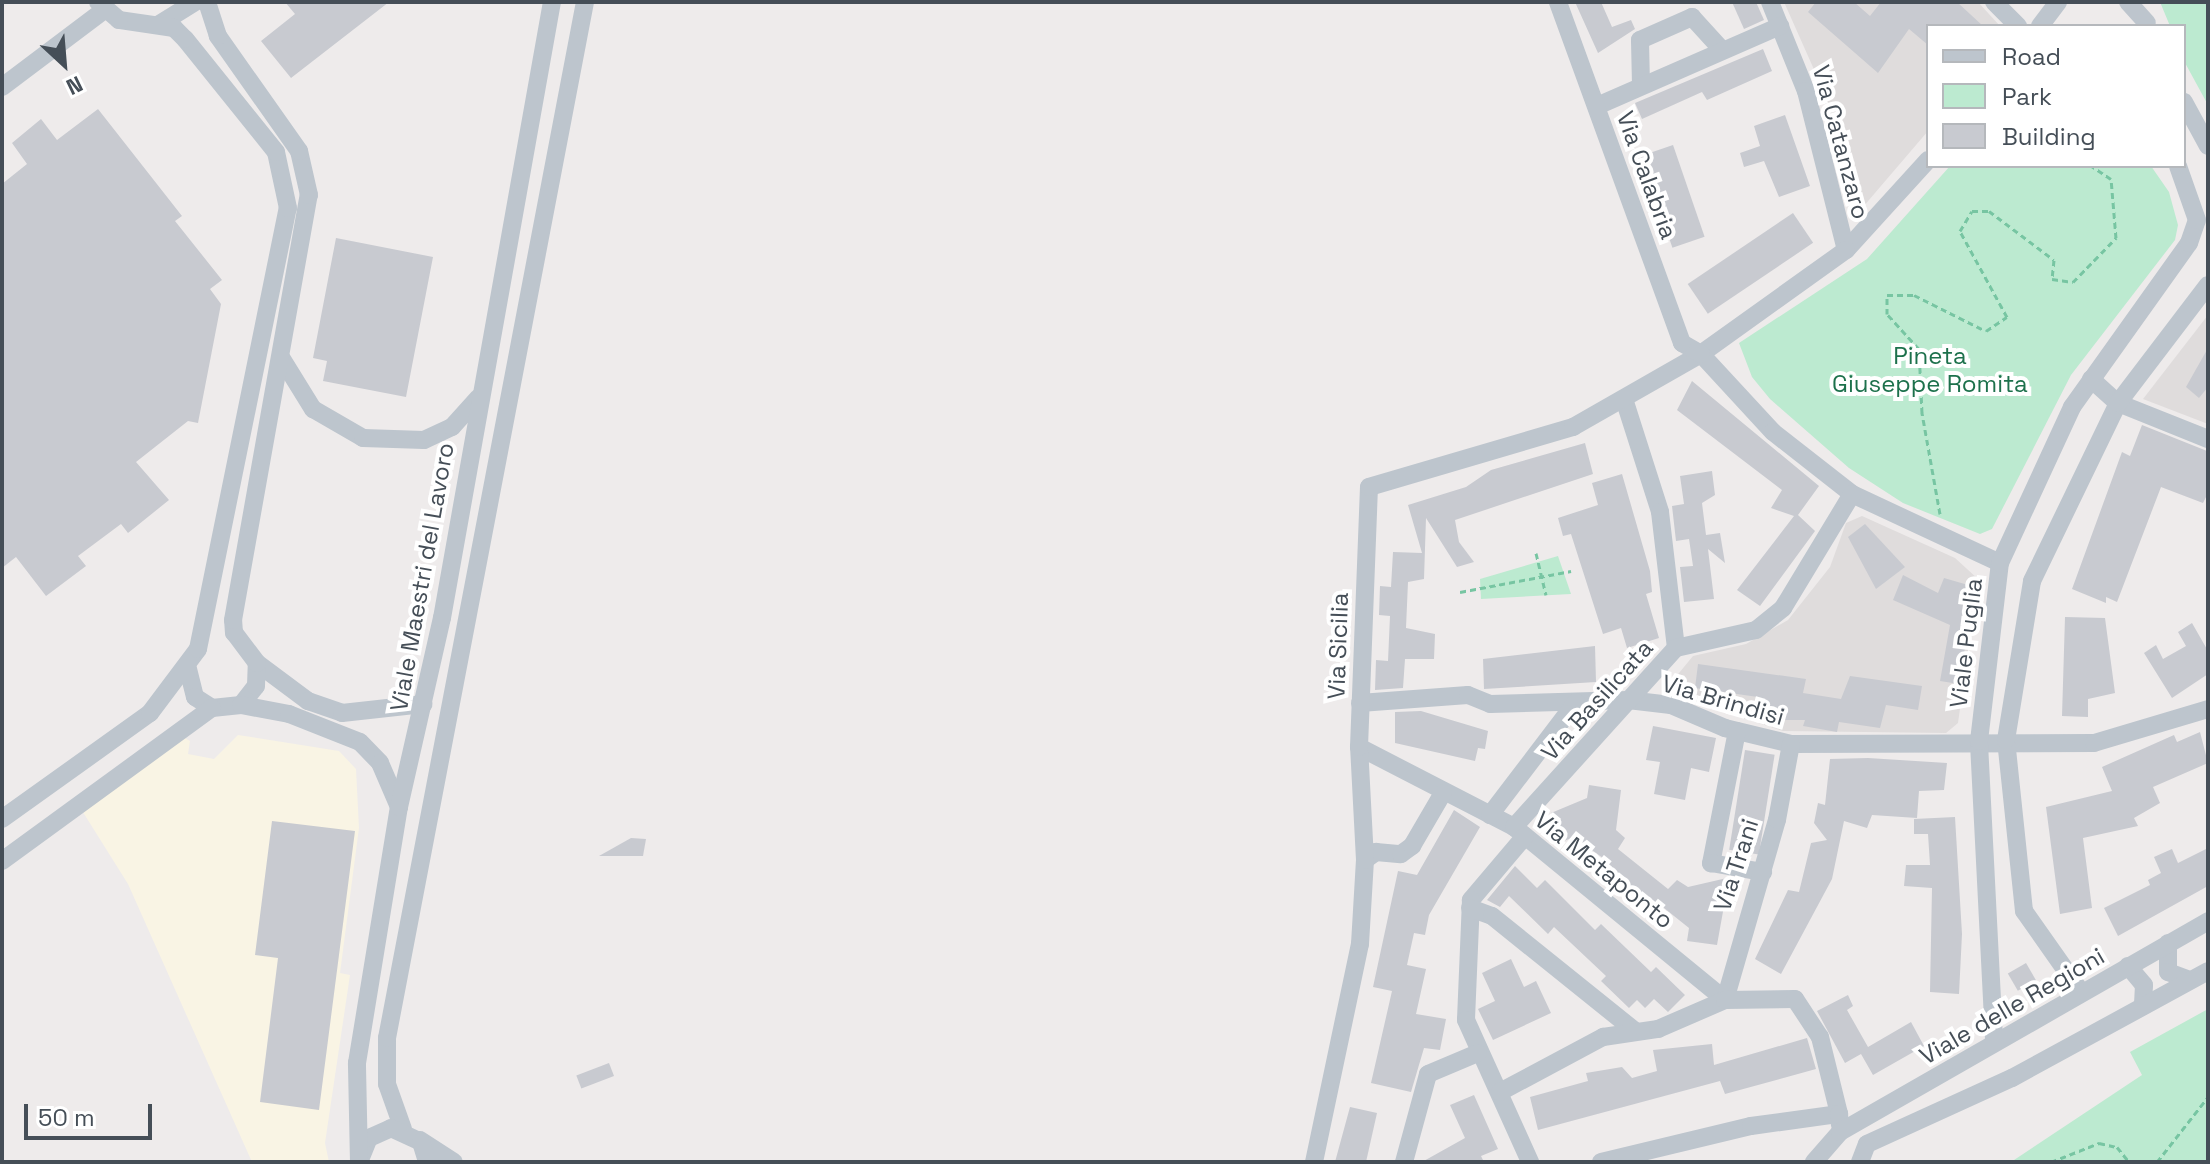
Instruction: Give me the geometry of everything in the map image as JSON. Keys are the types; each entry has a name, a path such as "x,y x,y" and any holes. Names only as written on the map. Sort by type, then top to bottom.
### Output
{"street":[{"path":"155,25 195,2"},
{"path":"207,2 218,36 286,127 305,172 307,228 233,620 243,645 257,663 308,701 342,713 424,704"},
{"name":"Viale Maestri del Lavoro","path":"359,1162 357,1063 399,807 424,704 552,2"},
{"name":"Viale Maestri del Lavoro","path":"403,1129 387,1084 387,1038 585,2"},
{"name":"Via Calabria","path":"1558,2 1682,343 1701,354 1773,432 1852,494 1999,569 2032,581"},
{"name":"Via Catanzaro","path":"1770,2 1806,91 1846,250"},
{"path":"1994,2 2016,24"},
{"path":"2042,24 2058,2"},
{"path":"2128,2 2148,24"},
{"path":"2145,2 2148,24"},
{"path":"2,87 101,6 137,25 174,28 247,112 276,152 288,208 198,649 188,669 150,713 2,819"},
{"path":"1641,85 1640,40 1692,17 1722,50"},
{"path":"1597,106 1780,26"},
{"path":"2186,108 2197,140"},
{"name":"Via Sicilia","path":"1314,1162 1360,944 1365,860 1359,747 1369,487 1573,427 1625,402 1701,354 1846,250 1926,162"},
{"name":"Viale Puglia","path":"1994,1039 1979,741 1999,569 2010,540 2091,379 2189,243 2197,220 2179,168"},
{"path":"2081,992 2024,911 2006,740 2032,581 2118,403 2208,285"},
{"path":"282,359 313,409 363,438 424,440 452,427 478,398"},
{"path":"2091,379 2118,403 2208,439"},
{"path":"1625,402 1660,512 1676,648"},
{"name":"Via Basilicata","path":"1470,908 1477,888 1520,832 1628,700 1676,648 1756,630 1783,608 1852,494"},
{"path":"2010,540 2043,553"},
{"path":"198,649 220,639 243,645"},
{"path":"241,705 256,686 257,663"},
{"path":"188,669 195,697 212,708"},
{"name":"Via Brindisi","path":"1360,703 1468,695 1490,704 1628,700 1671,705 1737,731 1791,744 2006,740 2094,743 2208,709"},
{"path":"1490,815 1576,702"},
{"path":"2,861 212,708 241,705 289,714 360,742 380,763 399,807"},
{"path":"1737,731 1711,863 1763,872"},
{"name":"Via Trani","path":"1725,1000 1763,872 1791,744"},
{"name":"Via Metaponto","path":"1359,747 1520,832 1725,1000"},
{"path":"1365,860 1376,852 1401,854 1412,846 1443,793"},
{"path":"1530,1162 1500,1092 1478,1053 1466,1020 1470,908 1492,916 1634,1030"},
{"path":"1989,915 2024,911"},
{"name":"Viale delle Regioni","path":"1601,1162 1627,1151 1840,1123 2208,921"},
{"path":"2168,943 2163,955 2168,972 2190,980"},
{"path":"2128,966 2144,985 2143,1006"},
{"path":"1860,1162 1867,1144 2012,1078 2208,971"},
{"path":"1500,1092 1603,1037 1683,1021 1725,1000 1795,999 1820,1037 1840,1123"},
{"path":"1404,1162 1428,1074 1478,1053"},
{"name":"Viale delle Regioni","path":"1814,1162 1840,1123"},
{"path":"359,1162 369,1138 403,1129 454,1162"},
{"path":"420,1140 427,1162"}],"path":[{"path":"1940,514 1922,413 1919,349 1887,314 1887,295 1914,295 1986,331 2007,317 1960,231 1972,211 1989,211 2054,260 2052,279 2073,282 2116,238 2111,179 2095,168"},
{"path":"1536,553 1546,595"},
{"path":"1460,592 1571,571"},
{"path":"2157,1162 2208,1097"},
{"path":"2051,1162 2099,1143 2117,1147 2129,1162"}],"shaded area":[{"path":"1784,2 1978,2 1998,24 1926,24 1926,133 1857,214 1850,210 1820,83"},
{"path":"2208,315 2208,424 2143,399"},
{"path":"1862,516 1955,558 1978,579 1958,723 1946,733 1783,731 1672,695 1670,684 1693,656 1746,644 1788,620 1830,567 1846,523"},
{"path":"238,735 339,751 356,769 359,828 340,973 350,975 325,1143 329,1162 252,1162 128,884 81,809 183,737 190,741 188,754 214,759"}],"green space":[{"path":"2160,2 2208,2 2208,105 2186,65 2186,24 2169,24"},
{"name":"Pineta Giuseppe Romita","path":"1948,168 2152,168 2169,192 2178,225 2175,240 2071,375 1992,529 1980,534 1903,503 1849,468 1770,399 1752,377 1739,343 1867,259"},
{"path":"1558,556 1571,594 1481,599 1480,579"},
{"path":"2208,1009 2208,1162 2011,1162 2142,1075 2130,1052"}],"building":[{"path":"285,2 389,2 291,78 261,41 295,14"},
{"path":"1575,2 1601,2 1612,27 1631,20 1635,29 1598,53"},
{"path":"1732,2 1756,2 1764,20 1744,29"},
{"path":"1816,2 1854,2 1870,16 1881,2 1957,2 1981,24 1926,24 1926,43 1909,29 1878,73 1808,12"},
{"path":"1763,49 1772,71 1707,100 1702,92 1642,119 1635,103"},
{"path":"98,109 182,216 175,221 222,280 210,289 221,304 198,423 188,421 136,462 169,500 128,533 121,524 78,556 86,566 46,596 16,557 2,568 2,184 27,164 12,143 41,119 57,140"},
{"path":"1785,115 1810,186 1779,197 1764,161 1744,167 1740,153 1760,146 1754,126"},
{"path":"1673,145 1705,237 1672,248 1641,156"},
{"path":"1793,213 1813,243 1708,314 1688,284"},
{"path":"336,238 433,257 406,397 323,381 327,361 313,358"},
{"path":"2208,348 2208,387 2199,398 2186,387"},
{"path":"1692,381 1819,486 1798,515 1815,531 1760,606 1737,590 1794,516 1771,508 1782,490 1677,410"},
{"path":"2142,425 2207,451 2208,493 2203,503 2161,487 2117,602 2106,597 2106,603 2072,589 2122,452 2130,456"},
{"path":"1585,443 1593,474 1455,520 1459,542 1474,562 1457,567 1426,518 1424,579 1408,582 1406,628 1435,634 1434,659 1405,659 1403,688 1375,690 1376,660 1388,661 1390,616 1379,615 1380,586 1391,587 1393,552 1422,553 1408,505 1466,487 1491,470"},
{"path":"1712,471 1715,495 1702,503 1706,535 1720,533 1725,563 1708,549 1714,599 1684,602 1680,567 1693,566 1689,539 1676,541 1672,506 1684,504 1680,476"},
{"path":"1622,474 1650,571 1652,592 1646,594 1659,638 1627,648 1621,628 1603,634 1571,534 1563,536 1558,518 1598,505 1592,483"},
{"path":"1865,524 1905,567 1876,589 1848,537"},
{"path":"1903,575 1938,593 1944,578 1975,587 1959,684 1940,681 1950,625 1893,600"},
{"path":"2065,617 2105,618 2115,693 2088,699 2088,717 2062,716"},
{"path":"2192,623 2208,651 2208,674 2172,698 2144,653 2156,645 2163,659 2186,646 2178,632"},
{"path":"1595,646 1596,682 1484,689 1483,659"},
{"path":"1698,664 1806,679 1803,693 1841,699 1850,676 1922,686 1918,710 1886,705 1880,728 1839,722 1837,732 1803,726 1805,720 1754,720 1758,697 1695,688"},
{"path":"1421,711 1488,731 1485,749 1478,748 1475,761 1395,743 1395,712"},
{"path":"1653,726 1716,738 1709,772 1691,768 1685,800 1654,794 1660,762 1646,760"},
{"path":"2200,732 2208,763 2153,787 2160,803 2134,818 2138,826 2083,838 2092,908 2060,914 2046,807 2112,791 2102,767 2174,735 2177,742"},
{"path":"1745,750 1775,755 1759,854 1729,850"},
{"path":"1830,759 1947,763 1944,790 1919,791 1917,818 1872,815 1867,828 1844,821 1832,879 1781,974 1755,959 1788,890 1799,892 1811,843 1827,840 1814,823 1818,803 1825,805"},
{"path":"1589,785 1621,790 1616,830 1625,838 1618,849 1668,889 1677,880 1688,887 1727,878 1736,901 1724,906 1717,945 1687,941 1689,928 1659,904 1654,911 1601,869 1607,861 1574,837 1564,841 1551,813 1587,798"},
{"path":"1454,810 1480,827 1429,915 1425,935 1414,933 1407,965 1426,969 1416,1014 1446,1019 1440,1050 1424,1048 1411,1092 1371,1083 1392,991 1373,987 1398,871 1417,875"},
{"path":"1955,817 1962,934 1959,994 1930,992 1932,888 1904,886 1906,865 1930,865 1928,834 1914,834 1914,819"},
{"path":"272,821 355,831 319,1110 260,1102 278,958 255,955"},
{"path":"631,838 646,839 643,856 599,856"},
{"path":"2208,848 2208,886 2118,936 2104,908 2150,885 2148,880 2161,873 2154,857 2172,849 2178,863"},
{"path":"1515,866 1537,888 1545,880 1595,930 1601,924 1651,972 1656,967 1685,995 1668,1012 1654,999 1645,1008 1637,1000 1629,1008 1601,981 1606,976 1554,927 1548,934 1509,896 1500,907 1487,900"},
{"path":"1511,959 1524,987 1536,981 1551,1013 1493,1040 1478,1009 1495,1001 1482,973"},
{"path":"2026,963 2036,980 2018,991 2008,974"},
{"path":"1848,995 1853,1006 1847,1010 1868,1047 1911,1022 1924,1046 1873,1075 1861,1054 1845,1063 1817,1011"},
{"path":"1807,1038 1816,1069 1725,1094 1720,1081 1538,1130 1530,1097 1588,1081 1586,1073 1622,1067 1632,1078 1657,1071 1653,1050 1712,1044 1714,1065"},
{"path":"609,1063 614,1076 581,1089 576,1076"},
{"path":"1474,1095 1498,1149 1481,1156 1484,1162 1422,1162 1465,1138 1450,1105"},
{"path":"1350,1107 1377,1113 1366,1162 1335,1162"}]}
